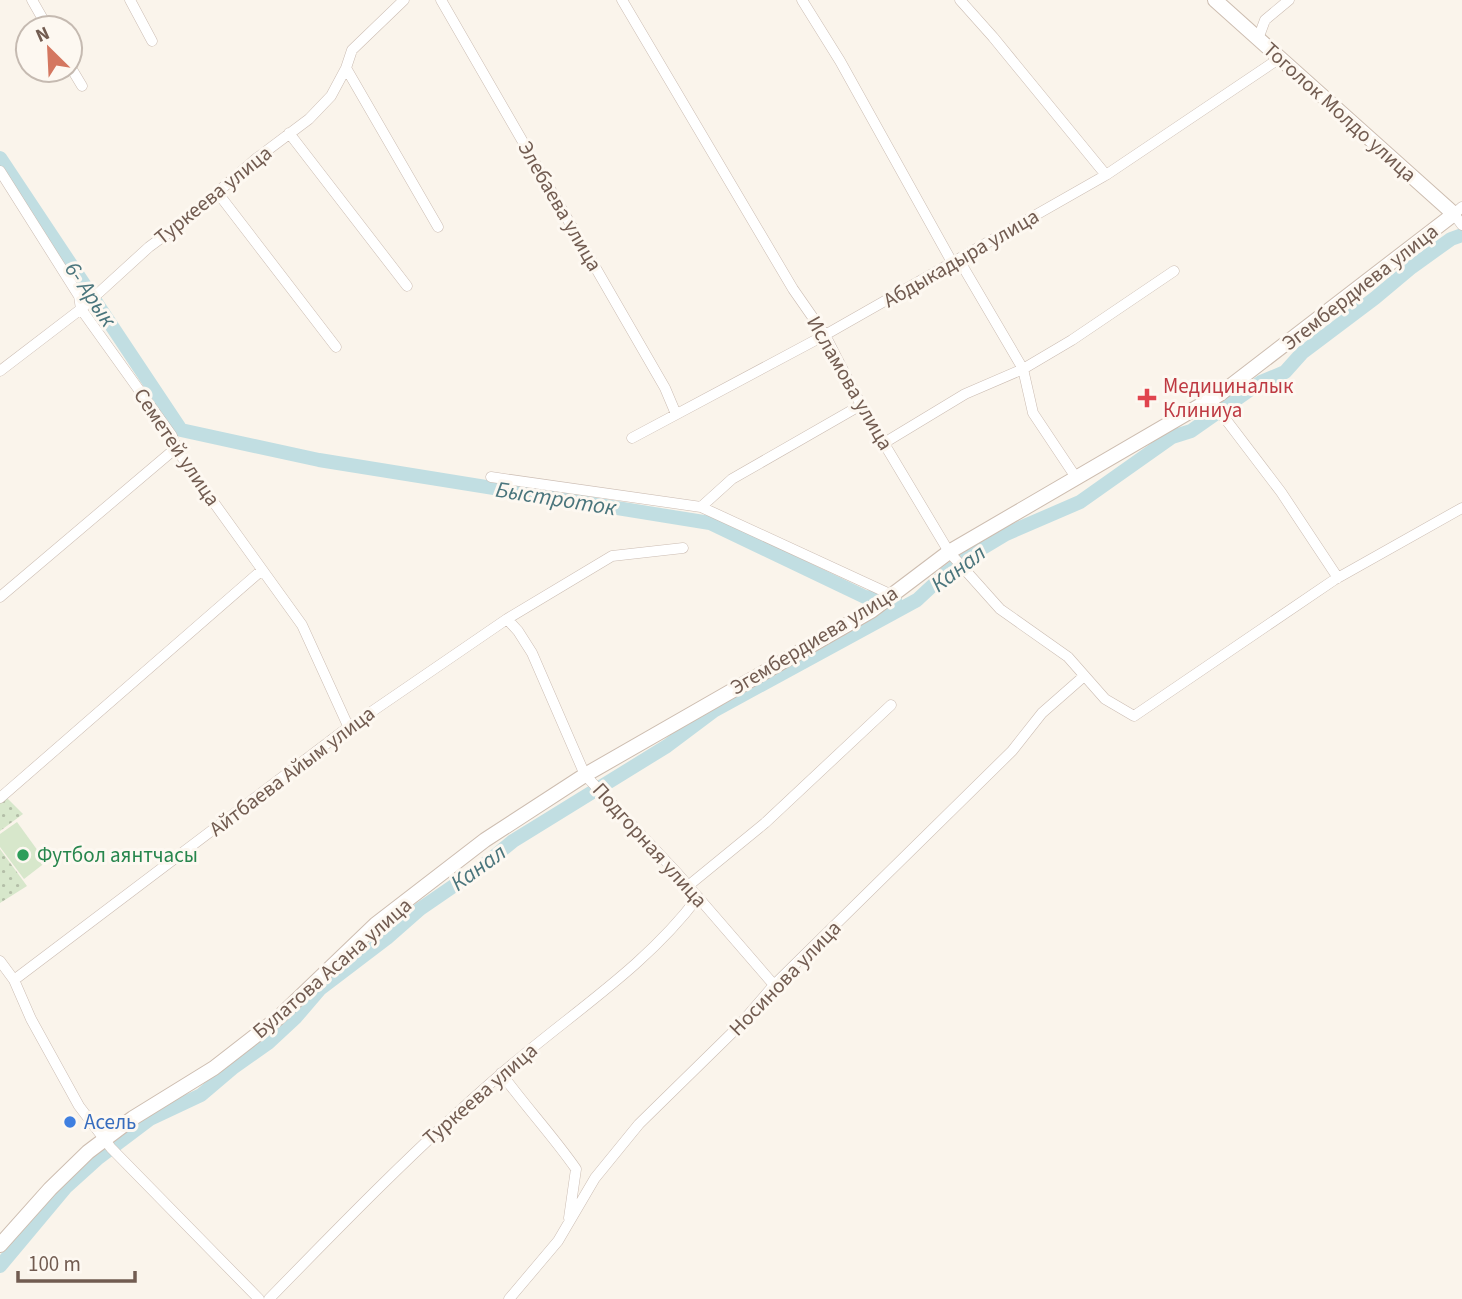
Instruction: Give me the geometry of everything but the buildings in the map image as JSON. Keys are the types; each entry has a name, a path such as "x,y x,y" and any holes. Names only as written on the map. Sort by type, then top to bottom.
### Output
{"street":[{"path":"130,0 152,41"},
{"name":"Туркеева улица","path":"0,371 81,309 149,247 309,119 331,96 352,50 404,0"},
{"name":"Элебаева улица","path":"441,0 665,388 676,414"},
{"name":"Исламова улица","path":"622,0 793,289 825,335 861,405 949,552 1000,609 1068,657 1105,699 1134,716 1338,578"},
{"path":"802,0 956,262 1023,369 1033,413 1077,479"},
{"path":"960,0 1106,175"},
{"name":"Тоголок Молдо улица","path":"1215,0 1459,215"},
{"path":"1258,39 1265,20 1289,0"},
{"name":"Абдыкадыра улица","path":"632,438 825,335 1106,175 1280,58"},
{"path":"346,68 438,227"},
{"path":"289,134 407,286"},
{"name":"Семетей улица","path":"0,171 79,296 81,309 302,625 348,727"},
{"path":"217,192 336,347"},
{"name":"Эгембердиева улица","path":"721,696 871,611 949,552 1211,400 1459,215"},
{"path":"884,443 965,394 1023,369 1072,340 1174,271"},
{"path":"1211,400 1281,492 1338,578 1462,508"},
{"path":"701,507 732,480 861,405"},
{"path":"0,597 176,448"},
{"path":"491,477 701,507 892,595"},
{"name":"Айтбаева Айым улица","path":"14,980 348,727 507,619 611,556 683,548"},
{"path":"0,798 262,570"},
{"name":"Подгорная улица","path":"507,619 532,653 585,775 698,897 774,985"},
{"name":"Носинова улица","path":"509,1299 558,1241 595,1178 639,1125 737,1028 774,985 1012,751 1042,713 1083,677"},
{"name":"Булатова Асана улица","path":"0,1245 50,1189 88,1152 133,1118 214,1068 276,1019 376,924 485,840 585,775 721,696"},
{"path":"688,886 765,823 891,705"},
{"name":"Туркеева улица","path":"269,1299 432,1135 501,1073 661,940 698,897"},
{"path":"1,965 14,980 79,1106 155,1195 259,1299"},
{"path":"501,1073 576,1169 568,1223"}],"green space":[{"path":"5,796 23,814 0,831 0,800"},
{"name":"Футбол аянтчасы","path":"17,822 46,862 24,879 0,847 0,834"},
{"path":"0,849 27,886 0,903"}],"waterway":[{"name":"Быстроток","path":"0,158 181,430 319,460 710,523 865,597 895,599"},
{"name":"Канал","path":"0,1266 66,1187 97,1159 150,1119 201,1095 268,1043 296,1017 320,989 420,909 484,865 513,841 667,746 715,710 917,600 966,558 1006,534 1080,502 1172,437 1191,431 1261,382 1285,372 1302,353 1412,267 1451,239 1462,235"}],"place":[{"name":"Медициналык Клиниуа","path":"1147,398"},
{"name":"Футбол аянтчасы","path":"23,855"},
{"name":"Асель","path":"70,1122"}],"water label":[{"name":"6- Арык","path":"91,294"}]}
